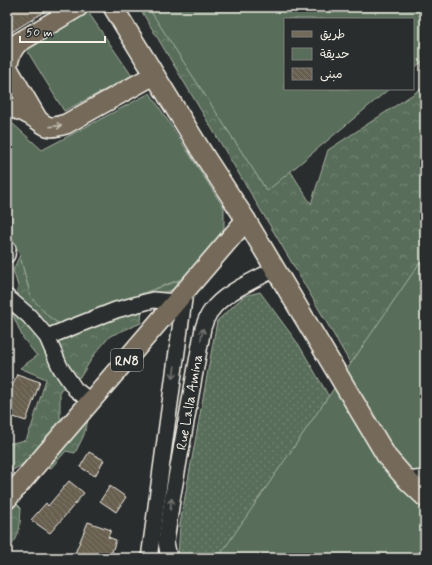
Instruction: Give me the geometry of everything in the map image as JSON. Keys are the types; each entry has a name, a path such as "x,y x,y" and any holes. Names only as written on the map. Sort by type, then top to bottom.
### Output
{"main road":[{"path":"38,120 8,62 13,48 18,43 78,7"},
{"path":"113,7 154,75 246,220 387,457 416,479 425,497"},
{"path":"7,108 13,108 30,114 49,127 56,127 66,124 154,75"},
{"name":"RN8","path":"7,499 246,220"}],"street":[{"name":"Rue Lalla Amina","path":"169,558 166,542 172,500 203,328 206,319 211,310 222,299 275,269"},
{"path":"7,297 30,316 47,337 60,367 75,389 91,402"},
{"path":"47,337 116,310 153,300 180,297 148,556"},
{"path":"148,556 166,542"}],"green space":[{"path":"139,7 204,7 280,154 311,204 328,150 424,87 417,26 425,7 425,470 405,457 275,234"},
{"path":"148,7 425,7 425,59 414,68 414,18 284,18 284,90 388,90 267,191"},
{"path":"88,12 132,76 64,111 26,49"},
{"path":"150,93 224,208 224,228 198,267 179,280 59,324 48,316 31,297 19,253 7,231 7,123 12,123 42,150"},
{"path":"20,255 31,297 61,323 179,280 176,288 146,301 142,308 141,323 110,336 94,355 81,376 60,390 60,418 88,421 83,437 75,453 66,451 51,468 28,461 11,471 7,480 7,444 26,440 46,379 20,368 37,356 23,338 12,313 18,286 13,270"},
{"path":"425,255 425,558 218,558"},
{"path":"260,292 299,345 425,558 178,558 180,524 217,321 244,296"},
{"path":"7,494 21,508 20,525 17,536 12,545 7,548"}],"building":[{"path":"7,7 52,7 7,35"},
{"path":"17,374 40,382 26,421 7,415 7,400"},
{"path":"89,452 104,460 95,476 80,467"},
{"path":"69,481 84,493 50,533 31,520 46,503 48,506"},
{"path":"110,486 126,497 116,512 100,501"},
{"path":"88,522 111,530 108,537 116,540 110,558 73,558"}]}
